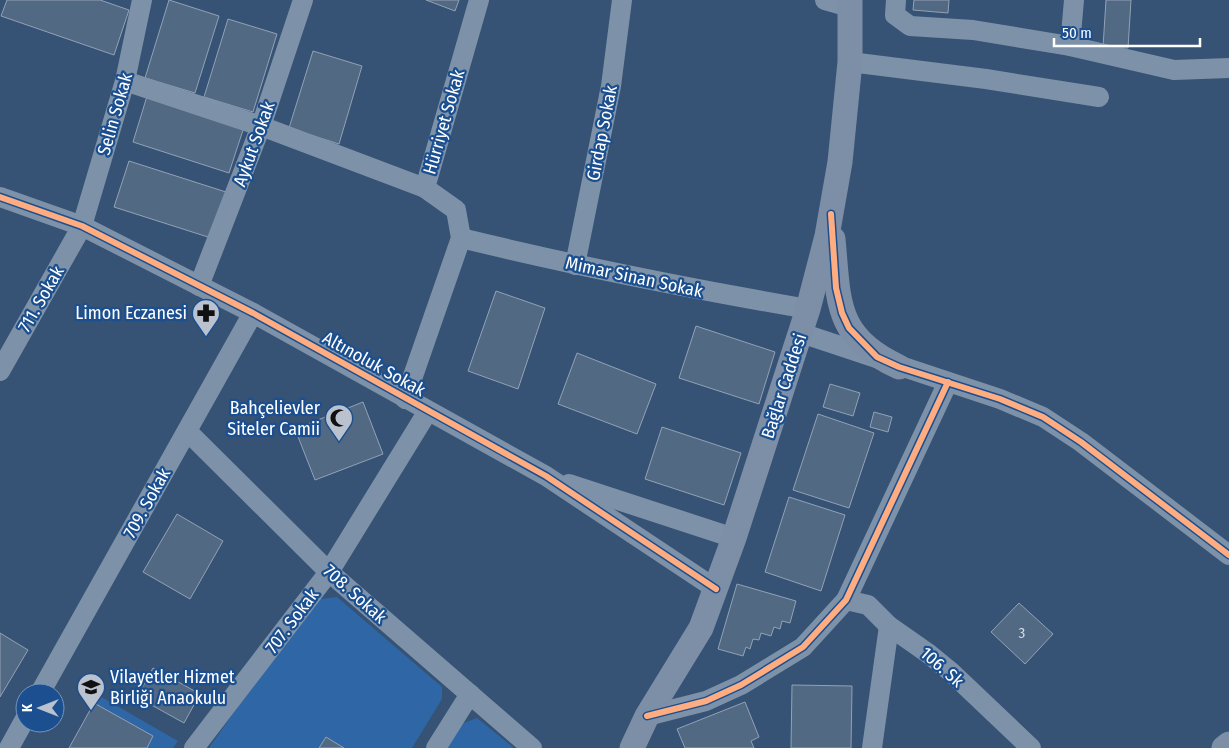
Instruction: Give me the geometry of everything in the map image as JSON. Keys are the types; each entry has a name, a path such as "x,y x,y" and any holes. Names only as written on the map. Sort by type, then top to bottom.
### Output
{"main road":[{"name":"Bağlar Caddesi","path":"632,748 647,716 702,628 734,538 801,333 831,214 840,162 850,62 850,4"},
{"path":"831,214 836,288 848,328 877,357 899,367"},
{"path":"1224,748 1229,744"}],"street":[{"name":"Selin Sokak","path":"82,226 125,81 142,0"},
{"name":"Aykut Sokak","path":"199,286 261,126 303,0"},
{"name":"Hürriyet Sokak","path":"405,399 461,238 456,210 425,188 479,0"},
{"name":"Girdap Sokak","path":"575,266 612,86 622,0"},
{"path":"825,0 850,4"},
{"path":"896,0 894,15 910,26 973,30 1070,46 1174,70 1229,68"},
{"path":"1070,46 1074,0"},
{"path":"850,62 986,78 1099,97"},
{"path":"125,81 261,126 425,188"},
{"name":"Altınoluk Sokak","path":"0,197 82,226 253,313 546,476 716,589"},
{"name":"711. Sokak","path":"0,372 82,226"},
{"name":"Mimar Sinan Sokak","path":"461,238 575,266 692,290 808,309"},
{"name":"709. Sokak","path":"46,683 253,313"},
{"path":"801,333 1000,399 1042,417 1081,442 1226,554"},
{"path":"647,716 706,701 741,685 803,647 846,600 948,382"},
{"name":"707. Sokak","path":"194,748 329,572 428,412"},
{"name":"708. Sokak","path":"187,431 329,572 532,748"},
{"name":"Altınoluk Sokak","path":"546,476 734,538"},
{"name":"106. Sk","path":"846,600 868,605 889,626 937,660 1031,748"},
{"path":"872,748 889,626"},
{"path":"436,748 470,694"},
{"path":"9,748 17,733"}],"shaded area":[{"path":"337,597 442,687 442,699 412,748 209,748 312,600"},
{"path":"98,695 178,741 173,748 147,748 153,736 94,703"},
{"path":"477,718 514,748 444,748 458,725"}],"building":[{"path":"7,0 100,0 129,10 114,55 1,16"},
{"path":"169,0 219,16 195,93 145,78"},
{"path":"426,0 459,0 455,11"},
{"path":"914,0 949,0 948,13 913,10"},
{"path":"1106,0 1131,0 1128,48 1103,47"},
{"path":"228,19 277,34 253,112 204,97"},
{"path":"313,51 362,66 339,144 289,128"},
{"path":"147,96 244,127 229,173 133,142"},
{"path":"129,161 226,192 211,238 114,207"},
{"path":"496,291 545,308 518,389 468,371"},
{"path":"696,326 775,352 759,404 679,378"},
{"path":"577,353 656,384 637,434 558,404"},
{"path":"830,384 860,393 853,416 823,407"},
{"name":"Bahçelievler Siteler Camii","path":"363,402 383,454 315,480 295,429"},
{"path":"874,412 892,417 888,432 870,427"},
{"path":"818,414 874,433 849,508 793,490"},
{"path":"662,427 741,453 724,505 645,479"},
{"path":"789,497 845,515 821,591 765,572"},
{"path":"177,514 223,541 190,599 143,572"},
{"path":"737,584 796,601 790,623 782,621 780,629 774,627 771,636 761,633 759,640 753,639 750,649 746,647 743,656 718,649"},
{"path":"1019,603 1053,634 1025,664 991,632"},
{"path":"0,633 28,650 0,697"},
{"path":"153,668 200,694 184,723 137,697"},
{"path":"792,685 852,686 851,748 791,748"},
{"path":"745,702 759,737 751,741 754,748 685,748 677,729"},
{"path":"94,703 153,736 147,748 69,748"},
{"path":"326,737 344,748 319,748"}],"cycle path":[{"path":"0,197 82,226 253,313 546,476 716,589"},
{"path":"831,214 836,288 842,313 849,328 877,357 899,367 1000,399 1043,417 1081,442 1229,555"},
{"path":"647,716 706,701 741,685 803,647 846,600 948,382"}],"place":[{"name":"Limon Eczanesi","path":"206,337"},
{"name":"Bahçelievler Siteler Camii","path":"339,442"},
{"name":"Vilayetler Hizmet Birliği Anaokulu","path":"91,711"}]}
